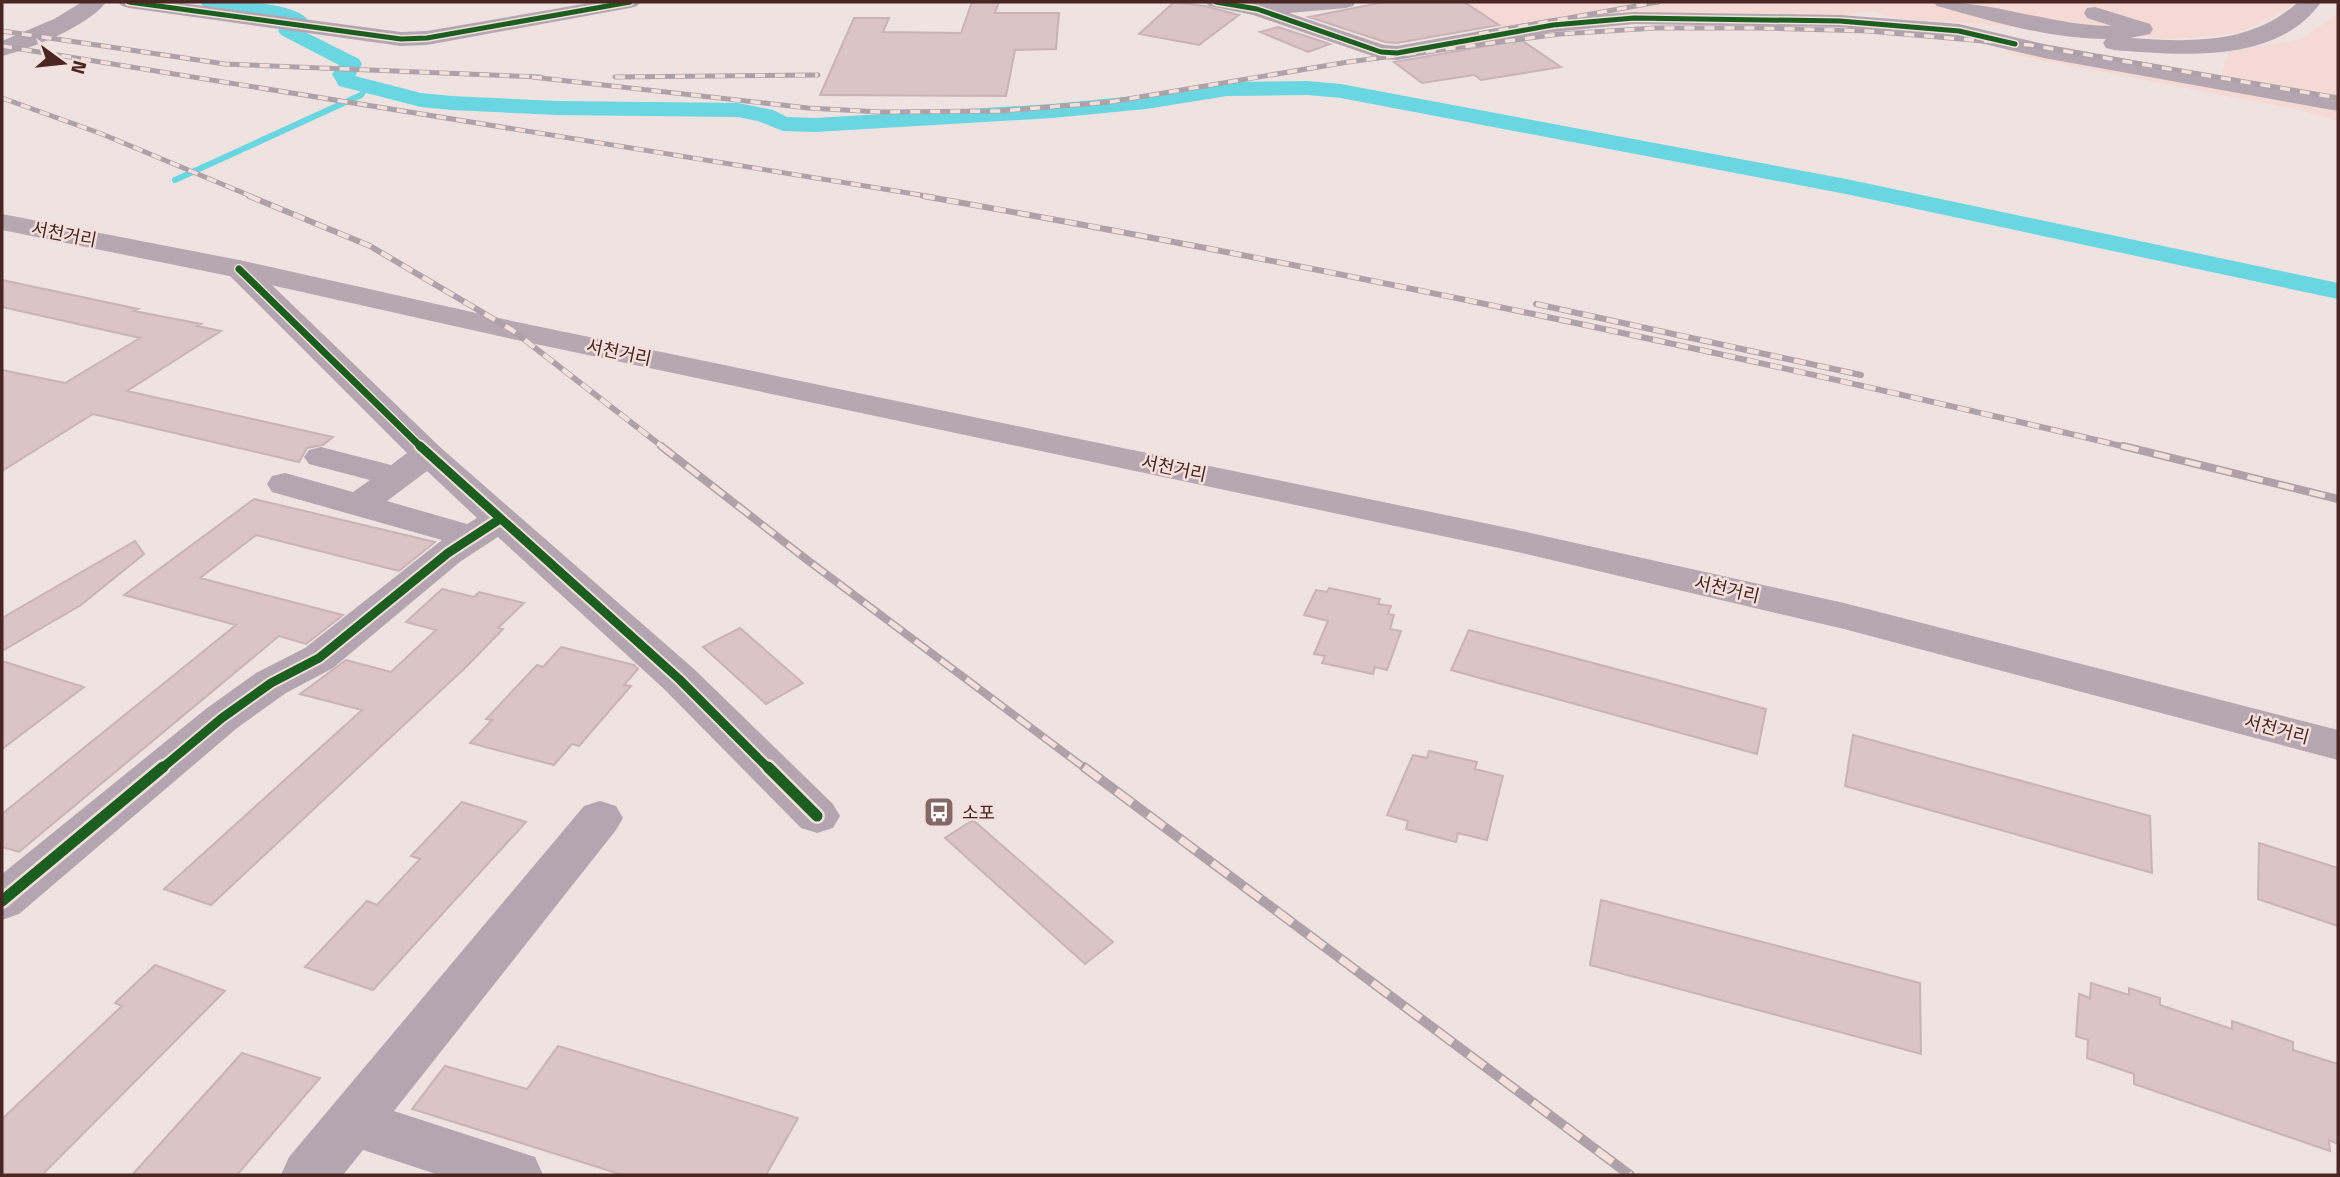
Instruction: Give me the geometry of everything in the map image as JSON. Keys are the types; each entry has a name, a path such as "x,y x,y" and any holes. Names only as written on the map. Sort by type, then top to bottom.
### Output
{"main road":[{"name":"서천거리","path":"2,222 239,269 512,330 1513,540 1844,616 2338,745"}],"street":[{"path":"2,49 68,22 94,2"},
{"path":"129,2 371,37 427,38 630,2"},
{"path":"1216,2 1257,9 1381,52 1397,53 1553,25 1634,18 1864,20 1892,8"},
{"path":"1257,9 1346,2"},
{"path":"1590,22 1692,2"},
{"path":"1944,2 1998,17 2038,24 2120,33 2142,29 2095,13"},
{"path":"1840,21 2157,46 2226,44 2250,40 2277,29 2311,2"},
{"path":"1959,31 2044,51 2338,104"},
{"path":"2281,94 2338,113"},
{"path":"239,269 428,454 486,528 679,680 817,816"},
{"path":"359,505 394,476 428,454"},
{"path":"394,476 335,460 299,488 359,505 486,528"},
{"path":"2,901 222,718 271,683 318,658 447,553 486,528"},
{"path":"309,1175 600,818"},
{"path":"352,1122 515,1175"}],"shaded area":[{"path":"1464,2 2294,2 2286,11 2256,26 2230,34 2174,39 1897,18 1871,11 1841,16 1653,15 1508,30"},
{"path":"2338,13 2338,121 2303,111 2010,54 2003,47 2220,79 2229,51 2302,39"}],"building":[{"path":"972,2 999,2 995,13 1059,13 1056,49 1015,50 1006,96 820,95 854,18 889,18 883,32 961,33"},
{"path":"1174,2 1205,6 1239,15 1199,45 1139,34"},
{"path":"1384,2 1464,2 1499,25 1397,43 1385,42 1309,17"},
{"path":"1278,27 1330,44 1308,52 1260,32"},
{"path":"1521,40 1561,67 1481,80 1474,75 1422,83 1394,62"},
{"path":"2,280 138,309 134,311 201,324 197,326 221,331 127,391 333,437 323,445 307,448 299,462 93,414 2,471 2,370 65,383 140,338 2,307"},
{"path":"254,499 435,542 399,571 256,535 200,578 343,615 306,644 279,636 19,852 2,847 2,814 236,625 124,595"},
{"path":"135,541 144,554 81,605 2,651 2,618"},
{"path":"1329,588 1380,599 1378,604 1391,606 1388,614 1394,615 1390,629 1401,631 1387,670 1375,667 1373,674 1322,663 1325,656 1314,654 1328,621 1304,615 1316,590 1327,592"},
{"path":"442,589 474,597 479,592 524,603 498,628 503,629 466,667 211,905 164,889 362,710 300,694 346,660 391,672 436,630 406,622"},
{"path":"740,628 803,683 766,704 703,647"},
{"path":"1469,630 1766,709 1757,754 1451,670"},
{"path":"561,647 634,665 638,669 624,685 631,686 579,746 572,744 554,765 470,743 492,720 486,719 537,665 543,667"},
{"path":"2,661 84,687 2,749"},
{"path":"1853,735 2150,816 2152,873 1845,786"},
{"path":"1429,751 1477,762 1475,769 1503,776 1487,840 1458,833 1456,842 1406,829 1408,821 1387,815 1413,755 1427,758"},
{"path":"462,802 526,822 373,990 305,967 367,901 377,905 420,859 411,856"},
{"path":"973,820 1113,942 1085,964 945,838"},
{"path":"2259,843 2338,868 2338,926 2258,899"},
{"path":"1601,900 1920,983 1921,1054 1590,965"},
{"path":"155,965 225,991 42,1175 2,1175 2,1119 122,1006 115,1003"},
{"path":"2091,983 2129,995 2129,988 2160,998 2160,1005 2232,1029 2232,1021 2293,1042 2293,1050 2338,1064 2338,1144 2329,1140 2330,1151 2134,1084 2134,1074 2087,1058 2088,1040 2076,1036 2079,994 2090,998"},
{"path":"558,1046 798,1118 766,1175 623,1175 412,1109 445,1066 527,1089"},
{"path":"242,1053 320,1078 237,1175 132,1175"}],"waterway":[{"path":"210,2 284,13 298,20 288,31 351,64 343,74 347,81 421,100 557,108 738,110 765,115 783,124 815,125 1052,111 1146,102 1227,89 1307,88 1341,91 1759,172 1846,186 2338,291"},
{"path":"175,180 361,95 367,87"}],"railway":[{"path":"1479,34 1658,2"},
{"path":"532,77 808,108 880,112 1000,111 1110,102 1348,62 1560,34 1655,28 1757,28 1868,31 2030,45 2338,98"},
{"path":"2,31 225,64 541,77"},
{"path":"2,46 933,197"},
{"path":"615,77 818,75"},
{"path":"2,98 102,134 253,197"},
{"path":"249,196 370,246 512,330 664,448"},
{"path":"923,196 1226,252 1528,313 2130,448"},
{"path":"1536,304 1861,375"},
{"path":"661,446 806,559 1086,769"},
{"path":"2123,446 2338,499"},
{"path":"1084,767 1630,1175"}],"cycle path":[{"path":"129,2 401,39 427,38 630,2"},
{"path":"1216,2 1257,9 1381,52 1397,53 1553,25 1634,18 1840,21 1959,31 2015,44"},
{"path":"239,269 428,454 679,679 817,816"},
{"path":"2,901 222,718 271,683 319,658 448,553 500,519"}],"place":[{"name":"소포","path":"939,812"}]}
